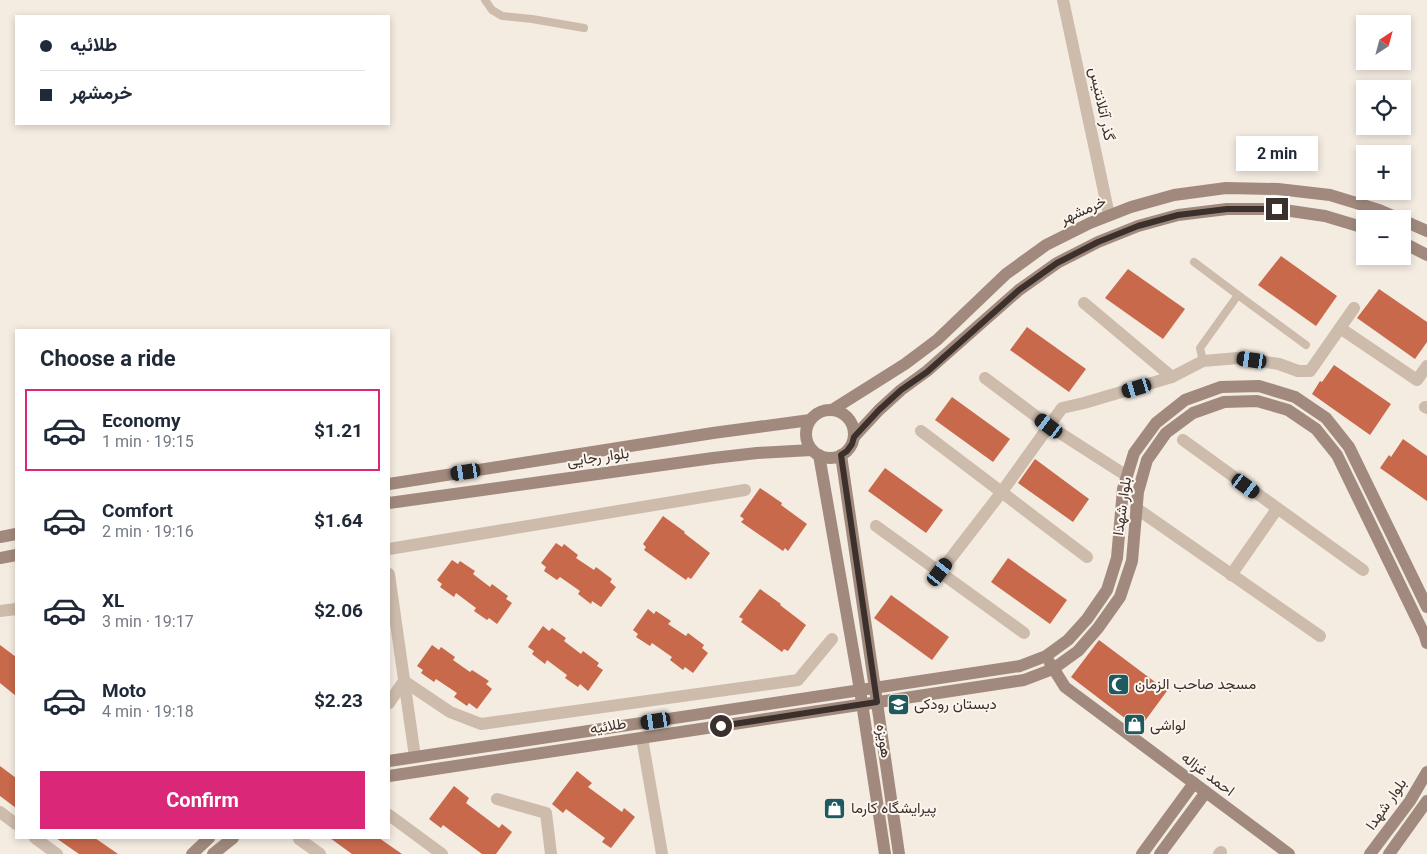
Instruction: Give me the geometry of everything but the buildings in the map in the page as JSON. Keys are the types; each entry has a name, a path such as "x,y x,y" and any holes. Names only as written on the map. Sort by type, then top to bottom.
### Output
{"street":[{"name":"گذر آتلانتیس","path":"1063,0 1109,215"},
{"name":"خرمشهر","path":"832,410 904,364 937,340 1006,274 1046,245 1090,223 1131,206 1174,194 1226,188 1269,188 1330,195 1379,210"},
{"path":"854,437 901,390 927,372 1019,290 1057,263 1098,242 1138,226 1178,215 1227,209 1277,209 1325,216 1356,225"},
{"name":"خرمشهر","path":"1411,222 1424,227"},
{"path":"1411,247 1427,255"},
{"path":"1084,303 1172,377"},
{"path":"940,572 1002,493 1062,408 1084,404 1172,377 1203,360 1238,358 1279,364 1298,371 1310,371 1354,308"},
{"path":"1340,328 1417,380 1427,366"},
{"path":"985,378 1049,426 1127,476 1141,482"},
{"name":"بلوار شهدا","path":"860,690 1020,666 1046,656 1068,640 1086,619 1106,590 1117,558 1123,489 1134,454 1156,423 1185,400 1221,387 1258,386 1295,397 1326,418 1349,447 1427,607"},
{"name":"بلوار شهدا","path":"862,704 1024,680 1053,669 1078,651 1098,628 1120,597 1132,561 1138,492 1147,460 1166,433 1192,413 1224,402 1257,401 1288,410 1316,429 1337,455 1427,643"},
{"path":"823,410 832,410 846,416 854,430 852,444 847,451 834,458 815,452 808,443 806,435 810,420 816,414 823,410"},
{"name":"بلوار رجایی","path":"390,484 713,433 810,420"},
{"path":"921,431 1087,557"},
{"path":"1183,440 1363,570"},
{"name":"بلوار رجایی","path":"390,503 713,458 757,453 815,452"},
{"name":"هویزه","path":"815,452 860,690 885,854"},
{"name":"هویزه","path":"841,455 899,854"},
{"path":"390,549 745,490"},
{"path":"1359,500 1372,493"},
{"path":"1136,508 1320,636"},
{"path":"1231,574 1277,509"},
{"path":"876,526 1024,633"},
{"path":"1120,530 1134,533"},
{"path":"0,537 15,534"},
{"path":"0,558 15,555"},
{"path":"390,581 417,771"},
{"path":"0,611 15,609"},
{"path":"404,681 450,712 482,724 798,680 832,639"},
{"name":"احمد غزاله","path":"1046,656 1065,687 1289,854"},
{"path":"390,702 404,681"},
{"path":"891,685 887,693 890,698 894,699"},
{"name":"طلائیه","path":"390,761 860,690"},
{"path":"840,693 846,698 846,703 840,708"},
{"name":"طلائیه","path":"390,776 862,704"},
{"path":"638,723 662,854"},
{"name":"بلوار شهدا","path":"1370,854 1410,800 1427,772"},
{"path":"1142,854 1194,784"},
{"path":"1160,854 1206,792"},
{"path":"497,799 546,813 551,854"},
{"name":"بلوار شهدا","path":"1389,854 1427,801"},
{"path":"0,812 15,823"},
{"path":"390,816 442,854"},
{"path":"36,839 57,854"},
{"path":"192,854 208,839"},
{"path":"213,854 232,839"},
{"path":"300,839 320,854"}],"lane":[{"path":"485,0 492,10 502,16 584,28"},
{"path":"1194,262 1306,345"},
{"path":"1203,360 1200,348 1238,295"}],"place":[{"name":"مسجد صاحب الزمان","path":"1119,684"},
{"name":"دبستان رودکی","path":"898,704"},
{"name":"لواشی","path":"1134,725"},
{"name":"پیرایشگاه کارما","path":"835,808"}],"route":[{"path":"721,726 877,702 841,455 847,451 854,437 879,410 901,390 927,372 1019,290 1057,263 1098,242 1138,226 1178,215 1227,209 1277,209"}]}
